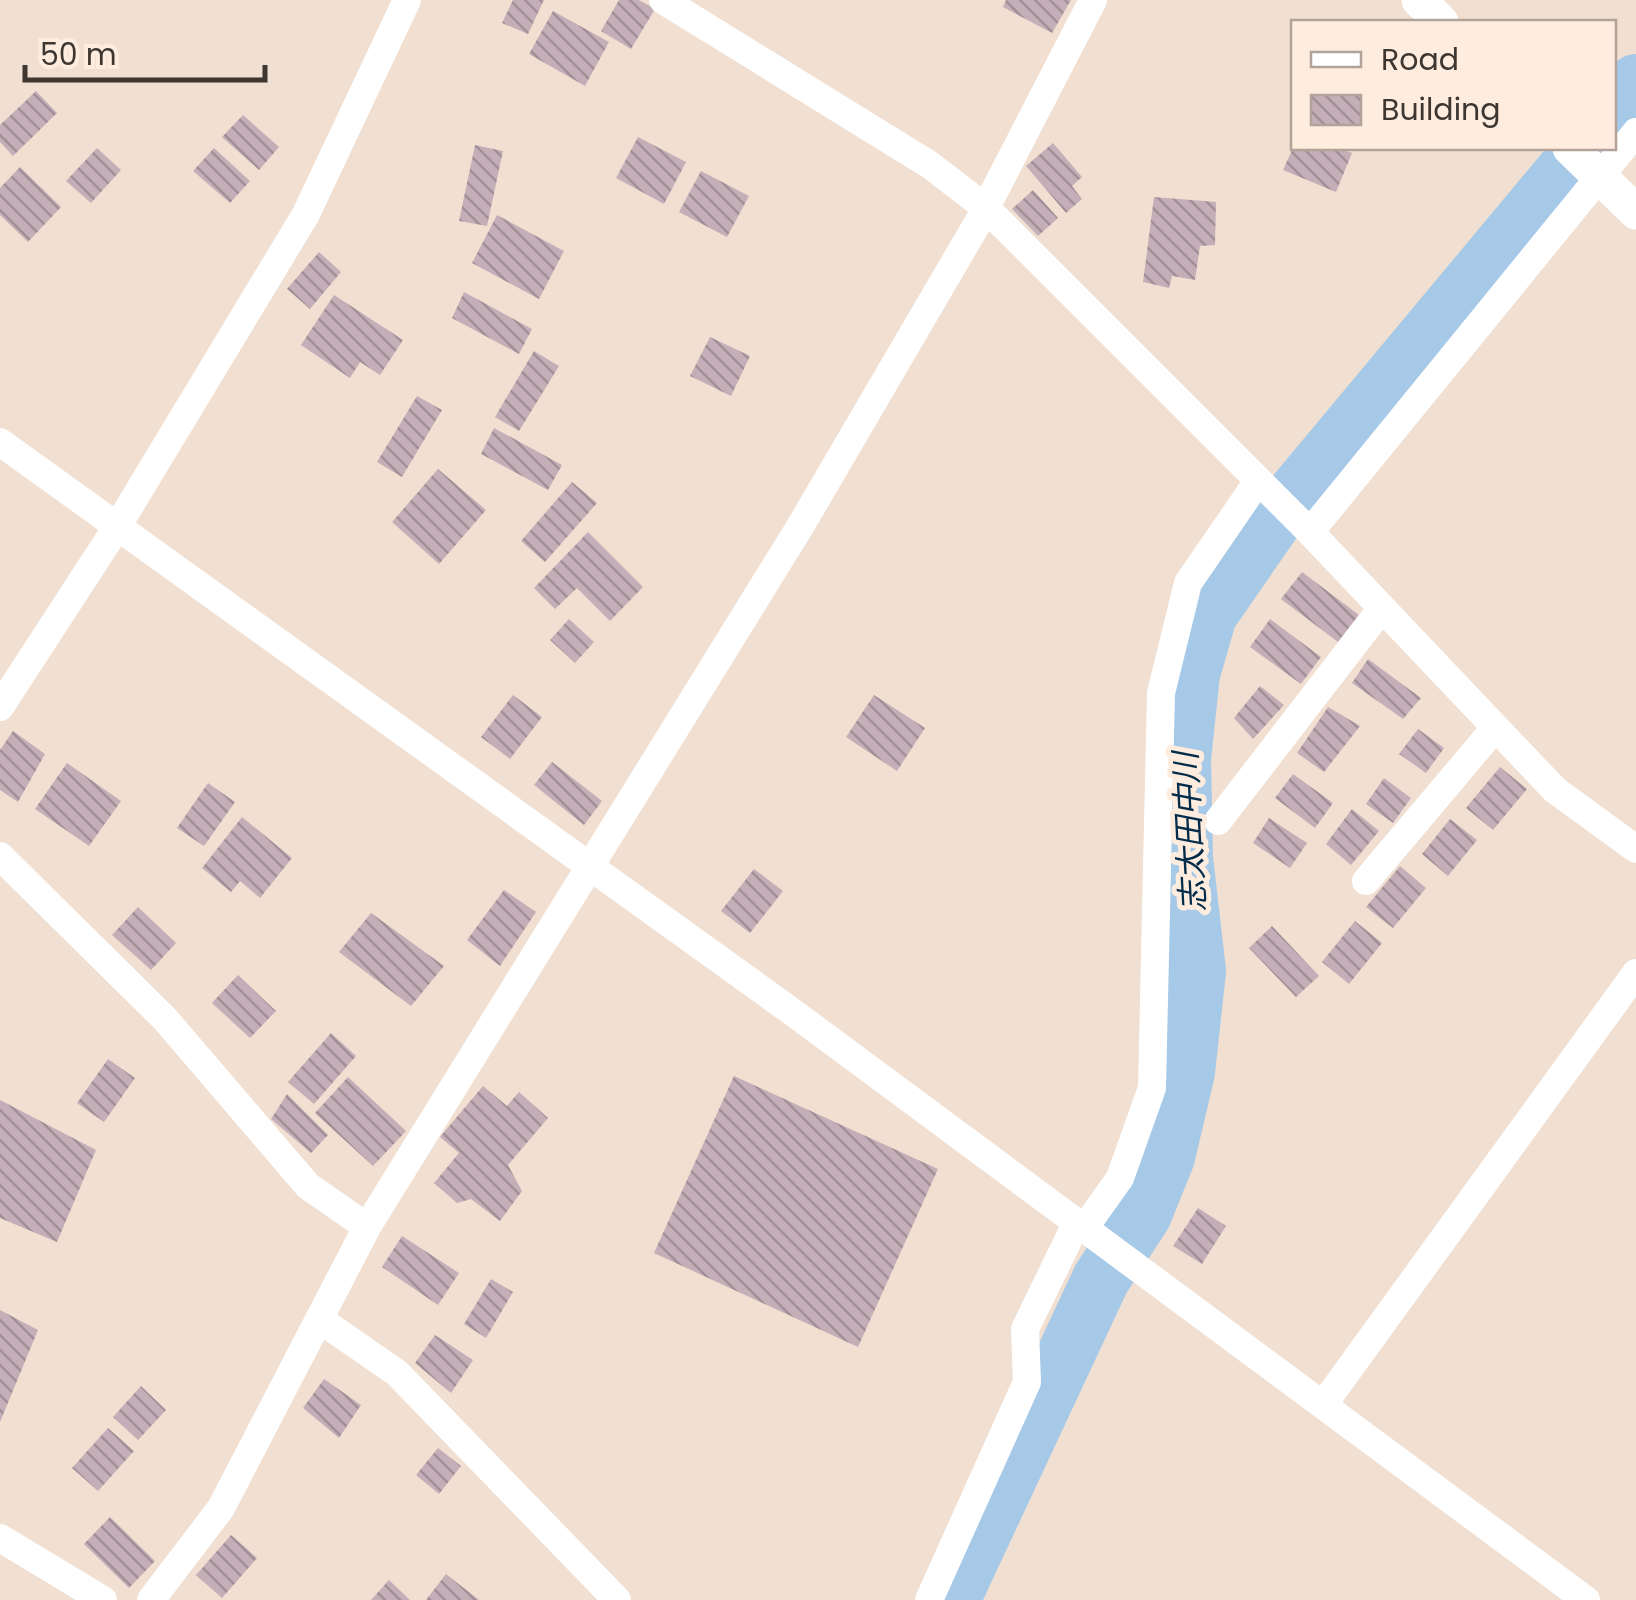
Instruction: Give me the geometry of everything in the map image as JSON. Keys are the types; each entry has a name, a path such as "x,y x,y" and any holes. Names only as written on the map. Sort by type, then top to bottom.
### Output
{"street":[{"path":"0,707 116,526 306,214 407,0"},
{"path":"664,0 930,165 986,208 1305,527 1556,790 1636,849"},
{"path":"152,1600 221,1508 366,1227 801,525 986,208 1092,0"},
{"path":"1419,0 1440,20"},
{"path":"1305,527 1636,132"},
{"path":"1572,150 1636,212"},
{"path":"0,442 791,1011 1586,1600"},
{"path":"929,1600 1027,1382 1025,1329 1120,1178 1152,1088 1161,692 1188,583 1262,485"},
{"path":"1218,821 1382,608"},
{"path":"1366,881 1495,728"},
{"path":"0,856 165,1019 308,1186 366,1227"},
{"path":"1323,1404 1636,973"},
{"path":"319,1318 408,1383 617,1600"},
{"path":"0,1538 103,1600"}],"building":[{"path":"513,0 544,0 528,34 502,23"},
{"path":"619,0 639,0 655,9 631,49 601,31"},
{"path":"1006,0 1071,0 1052,33 1003,7"},
{"path":"553,11 609,42 585,86 529,54"},
{"path":"36,91 57,113 13,156 0,142 0,125"},
{"path":"243,115 279,147 259,170 222,137"},
{"path":"638,137 686,162 664,204 616,178"},
{"path":"1053,143 1082,177 1072,186 1082,199 1066,213 1026,166"},
{"path":"475,145 503,151 487,226 459,221"},
{"path":"97,148 121,170 91,203 66,181"},
{"path":"214,148 250,181 230,203 193,171"},
{"path":"1292,150 1352,153 1336,192 1283,170"},
{"path":"20,167 61,207 28,242 0,215 0,188"},
{"path":"701,171 749,196 727,237 679,212"},
{"path":"1033,190 1058,218 1038,236 1012,209"},
{"path":"1154,197 1216,202 1215,245 1200,246 1195,280 1172,276 1169,288 1143,282"},
{"path":"497,215 564,251 539,299 472,263"},
{"path":"319,252 341,272 310,309 287,289"},
{"path":"464,292 532,329 519,354 452,318"},
{"path":"334,295 403,340 380,375 360,362 350,378 301,345"},
{"path":"710,337 750,356 731,396 690,376"},
{"path":"534,351 559,366 519,431 495,417"},
{"path":"417,396 442,410 402,477 377,462"},
{"path":"494,428 562,465 548,490 481,454"},
{"path":"438,469 486,510 439,564 392,522"},
{"path":"572,482 597,503 545,562 521,541"},
{"path":"588,532 643,587 610,621 577,588 555,609 534,588"},
{"path":"1302,572 1359,615 1338,642 1281,599"},
{"path":"569,619 594,642 575,663 550,640"},
{"path":"1270,619 1321,657 1301,684 1250,647"},
{"path":"1368,659 1421,698 1403,719 1352,683"},
{"path":"1260,686 1284,705 1253,739 1234,718"},
{"path":"513,695 542,717 510,759 481,737"},
{"path":"874,695 925,728 897,771 846,737"},
{"path":"1328,707 1360,726 1324,772 1297,753"},
{"path":"1418,729 1444,748 1426,773 1399,754"},
{"path":"13,731 45,754 18,802 0,790 0,750"},
{"path":"552,762 602,801 584,825 534,785"},
{"path":"67,763 121,801 89,846 35,809"},
{"path":"1500,767 1527,789 1493,830 1466,808"},
{"path":"1293,774 1333,803 1315,828 1275,798"},
{"path":"1384,778 1411,798 1393,823 1366,804"},
{"path":"208,783 235,802 204,846 177,828"},
{"path":"1352,809 1379,831 1351,865 1326,844"},
{"path":"242,817 292,858 260,898 240,881 231,892 202,868"},
{"path":"1269,818 1307,843 1290,868 1253,843"},
{"path":"1450,819 1477,840 1448,876 1422,854"},
{"path":"1400,866 1426,888 1393,928 1366,907"},
{"path":"754,869 783,891 750,933 721,911"},
{"path":"504,890 536,912 500,966 467,940"},
{"path":"138,907 176,943 151,970 112,935"},
{"path":"371,913 444,966 411,1006 339,952"},
{"path":"1355,921 1382,943 1349,984 1322,962"},
{"path":"1272,926 1319,976 1296,997 1249,948"},
{"path":"238,975 276,1011 250,1038 212,1003"},
{"path":"331,1033 356,1056 314,1104 288,1082"},
{"path":"108,1059 135,1078 104,1122 77,1103"},
{"path":"734,1076 938,1169 858,1347 654,1253"},
{"path":"348,1077 406,1131 373,1166 315,1113"},
{"path":"483,1086 507,1106 519,1092 548,1118 508,1165 522,1191 500,1221 471,1199 457,1203 434,1183 459,1153 440,1137"},
{"path":"287,1094 328,1135 311,1153 271,1119"},
{"path":"0,1100 96,1150 57,1242 0,1218"},
{"path":"1198,1208 1226,1226 1202,1264 1173,1246"},
{"path":"402,1236 459,1273 438,1305 382,1267"},
{"path":"491,1279 513,1292 486,1338 464,1324"},
{"path":"0,1310 38,1330 0,1422"},
{"path":"435,1335 473,1360 451,1393 415,1363"},
{"path":"324,1379 361,1405 339,1438 303,1408"},
{"path":"141,1386 166,1410 138,1440 113,1417"},
{"path":"108,1428 134,1451 98,1491 72,1468"},
{"path":"438,1448 461,1466 439,1494 416,1475"},
{"path":"110,1517 155,1561 129,1588 84,1544"},
{"path":"231,1535 257,1558 222,1598 196,1575"},
{"path":"446,1574 479,1600 426,1600"},
{"path":"389,1580 410,1600 371,1600"}],"waterway":[{"name":"志太田中川","path":"1616,108 1636,83"},
{"name":"志太田中川","path":"951,1600 1101,1279 1143,1214 1166,1157 1186,1072 1197,971 1184,858 1182,759 1191,674 1208,615 1273,521 1582,150"}]}
